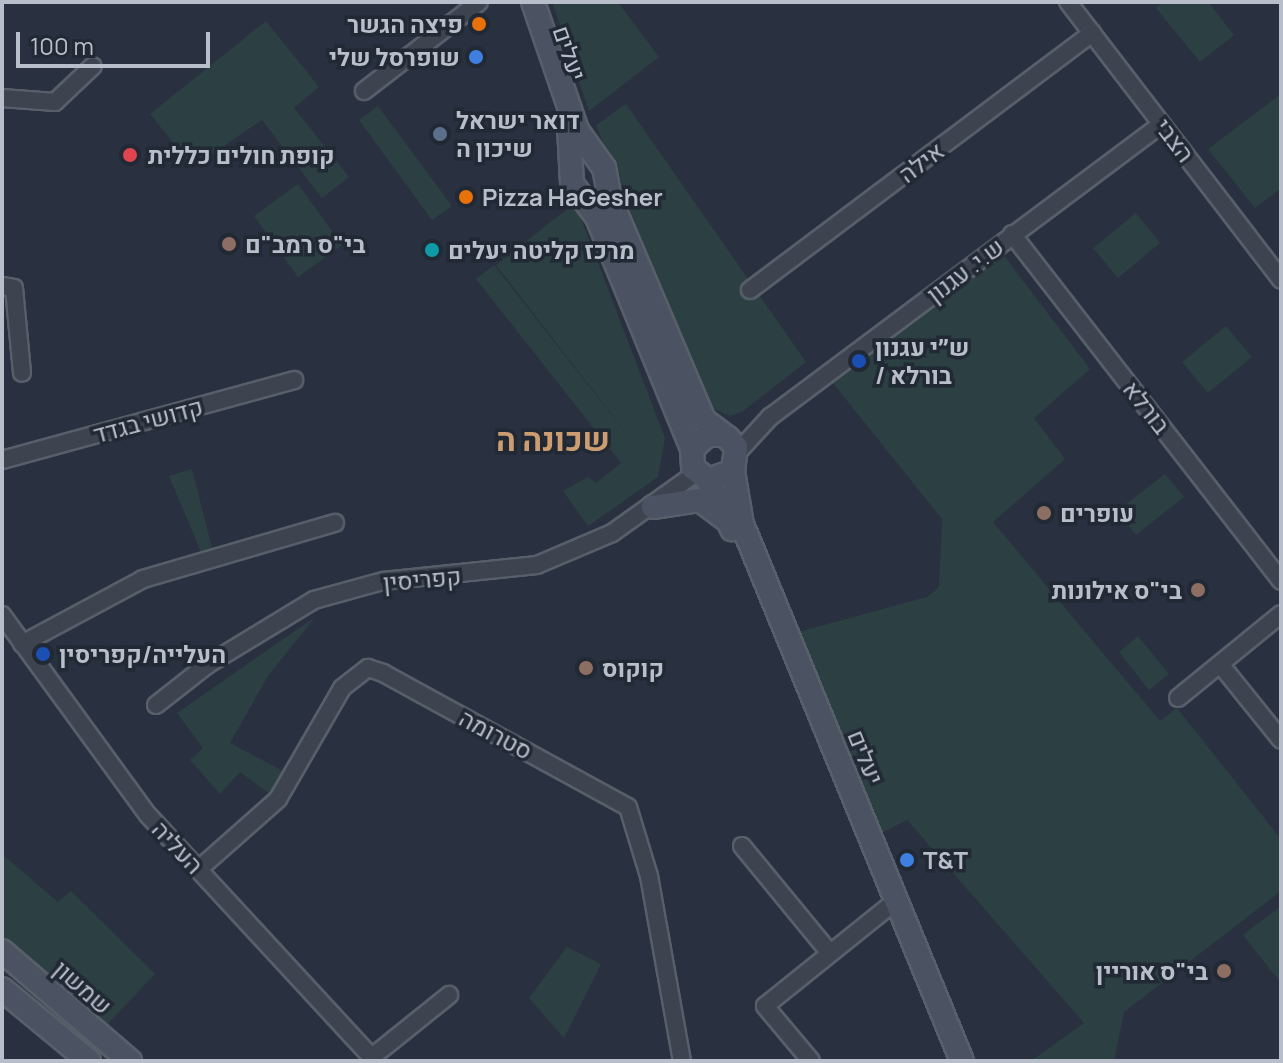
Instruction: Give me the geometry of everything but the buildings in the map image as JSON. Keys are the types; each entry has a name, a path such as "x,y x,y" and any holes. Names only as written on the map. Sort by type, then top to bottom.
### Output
{"street":[{"path":"364,91 479,2"},
{"name":"יעלים","path":"525,2 570,131 574,167 572,184 582,193"},
{"name":"יעלים","path":"533,2 577,130 602,171 704,420 730,449 742,524 962,1061"},
{"name":"הצבי","path":"1068,2 1281,280"},
{"name":"אילה","path":"750,290 1092,33"},
{"path":"2,98 55,102 93,66"},
{"name":"ש.י. עגנון","path":"730,449 1162,124"},
{"path":"574,167 602,171 598,192 582,193 686,423 692,449"},
{"name":"בורלא","path":"1012,234 1281,581"},
{"path":"2,286 14,288 22,373"},
{"name":"קדושי בגדד","path":"2,460 294,380"},
{"path":"692,449 707,435 730,449 702,476"},
{"name":"יעלים","path":"692,449 702,476 729,523 951,1061"},
{"name":"קפריסין","path":"156,705 207,665 314,600 383,581 537,565 578,550 702,476"},
{"path":"653,507 700,500 729,523"},
{"path":"22,644 143,579 335,523"},
{"path":"1178,698 1281,614"},
{"name":"העליה","path":"2,615 104,761 374,1059"},
{"path":"1220,664 1281,740"},
{"name":"סטרומה","path":"199,869 278,799 342,688 368,668 383,673 628,807 646,866 682,1061"},
{"path":"742,846 829,952"},
{"path":"811,1061 765,1006 888,907"},
{"name":"שמשון","path":"2,951 130,1061"},
{"path":"2,989 83,1059 102,1037"},
{"path":"374,1059 449,995"}],"shaded area":[{"path":"552,2 618,2 659,57 589,111"},
{"path":"1163,2 1208,2 1234,35 1200,62 1156,8"},
{"path":"266,21 319,87 294,108 349,177 322,198 262,120 193,167 150,114"},
{"path":"1281,94 1281,188 1255,208 1208,149"},
{"path":"626,104 806,362 742,412 730,416 709,407 596,125"},
{"path":"378,106 452,206 432,220 359,120"},
{"path":"298,184 342,245 298,277 254,216"},
{"path":"575,203 665,438 658,477 588,526 563,491 588,477 596,483 621,463 476,279 494,265 639,450 496,265"},
{"path":"1136,213 1160,243 1118,278 1093,248"},
{"path":"1002,253 1090,369 1034,418 1065,459 993,522 1160,721 1177,708 1281,839 1281,891 1124,1012 1114,1061 1031,1061 1084,1023 907,820 878,835 795,633 927,597 939,587 942,519 832,382"},
{"path":"1226,326 1252,357 1208,393 1182,362"},
{"path":"192,469 212,548 201,552 169,476"},
{"path":"1165,474 1184,497 1136,535 1117,511"},
{"path":"315,617 268,676 230,743 283,771 271,795 240,772 220,794 190,760 203,748 177,713"},
{"path":"1138,636 1169,674 1149,690 1119,652"},
{"path":"2,854 58,902 71,891 155,974 104,1028 2,936"},
{"path":"1281,906 1281,983 1243,935"},
{"path":"567,947 601,964 564,1038 529,998"}],"place":[{"name":"פיצה הגשר","path":"479,24"},
{"name":"שופרסל שלי","path":"476,57"},
{"name":"דואר ישראל שיכון ה","path":"440,134"},
{"name":"קופת חולים כללית","path":"130,155"},
{"name":"Pizza HaGesher","path":"466,197"},
{"name":"בי\"ס רמב\"ם","path":"229,244"},
{"name":"מרכז קליטה יעלים","path":"432,250"},
{"name":"ש״י עגנון / בורלא","path":"859,361"},
{"name":"עופרים","path":"1044,513"},
{"name":"בי\"ס אילונות","path":"1198,590"},
{"name":"העלייה/קפריסין","path":"43,654"},
{"name":"קוקוס","path":"586,668"},
{"name":"T&T","path":"907,860"},
{"name":"בי\"ס אוריין","path":"1224,971"}],"district":[{"name":"שכונה ה","path":"553,439"}]}
